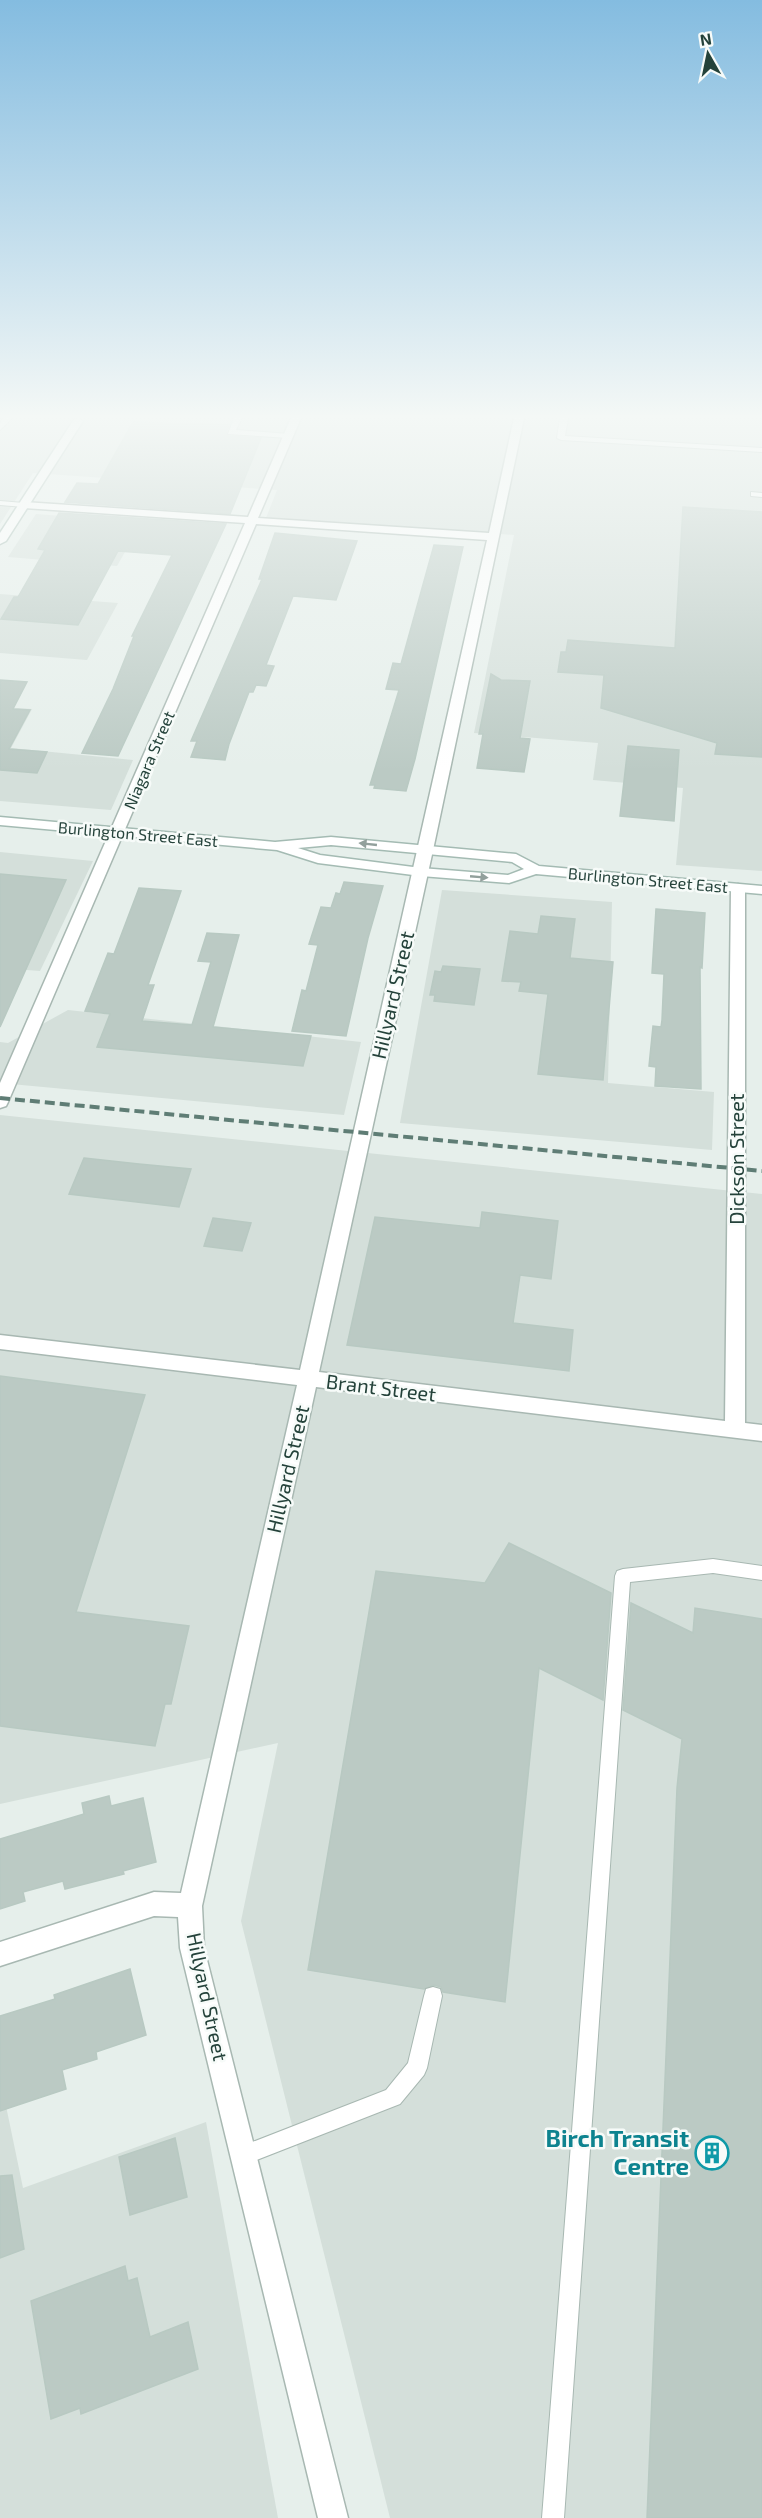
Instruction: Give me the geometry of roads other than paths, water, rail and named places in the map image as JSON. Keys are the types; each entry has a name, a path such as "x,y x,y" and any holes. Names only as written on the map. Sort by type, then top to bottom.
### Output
{"street":[{"name":"Niagara Street","path":"0,1102 246,536"},
{"path":"471,536 493,537"},
{"name":"Hillyard Street","path":"333,2518 192,1948 190,1906 426,850 493,537"},
{"name":"Burlington Street East","path":"0,821 275,846 331,841 516,858 535,870"},
{"name":"Burlington Street East","path":"275,846 318,859 421,872 509,879 535,870 762,890"},
{"name":"Dickson Street","path":"735,1430 738,888"},
{"name":"Brant Street","path":"0,1342 762,1433"},
{"path":"0,1954 154,1904 190,1906"}],"lane":[{"path":"553,2518 623,1576 713,1566 762,1573"},
{"path":"244,2155 393,2097 417,2068 433,1996"}],"railway":[{"path":"0,1098 762,1171"}],"place":[{"name":"Birch Transit Centre","path":"712,2153"}]}
